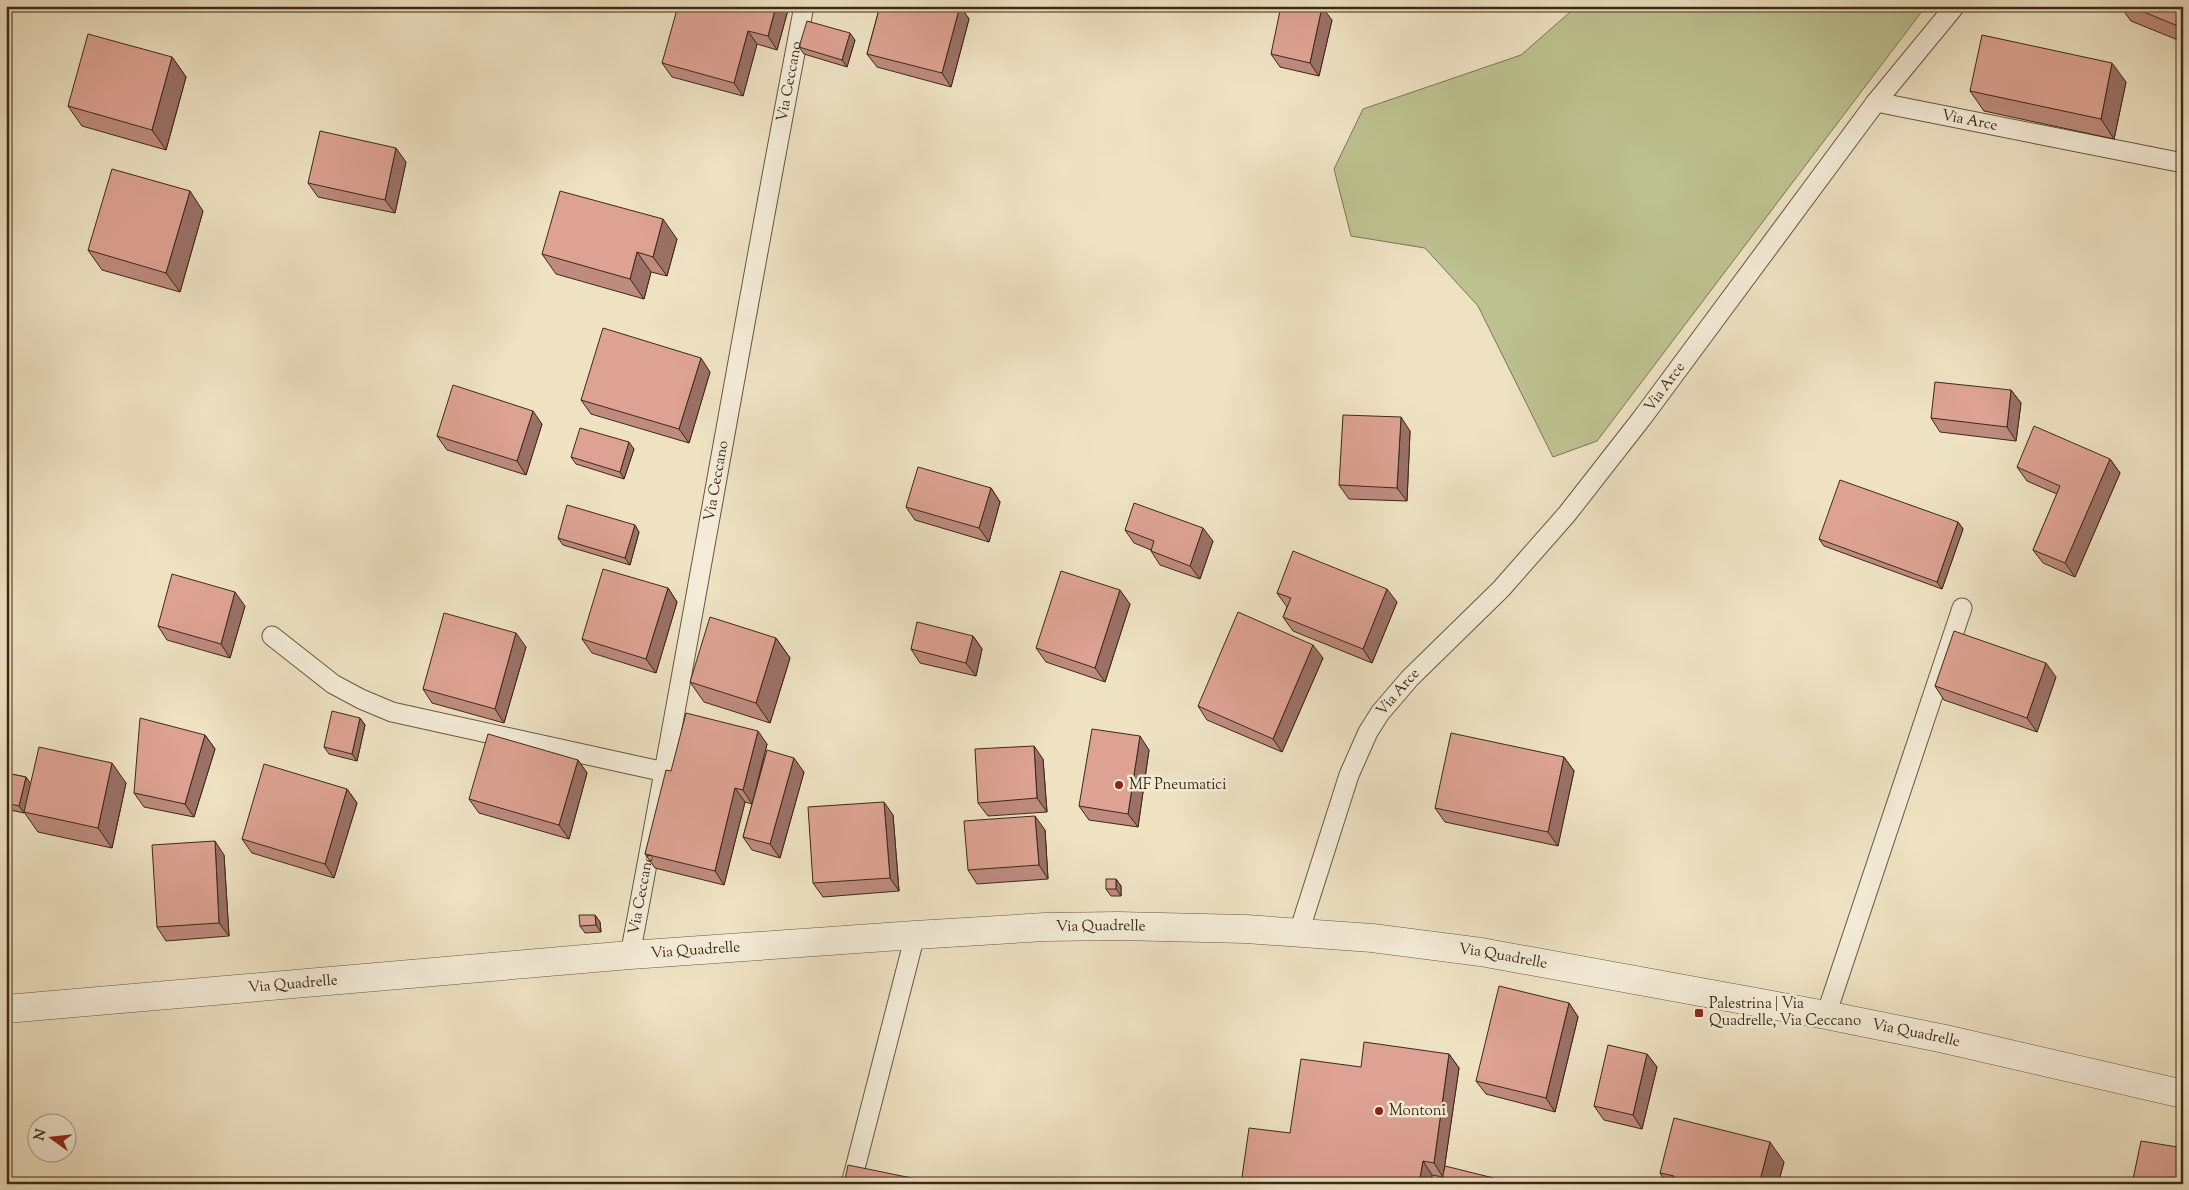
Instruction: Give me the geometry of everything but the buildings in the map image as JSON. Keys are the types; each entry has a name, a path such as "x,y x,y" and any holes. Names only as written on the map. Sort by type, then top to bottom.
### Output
{"street":[{"name":"Via Quadrelle","path":"6,1009 630,955 1045,927 1118,926 1299,932 1403,941 1462,949 1826,1015 1945,1039 2183,1094"}],"lane":[{"name":"Via Ceccano","path":"630,955 665,772 765,210 804,6"},
{"path":"1876,102 1955,6"},
{"name":"Via Arce","path":"1299,932 1349,775 1368,732 1380,713 1410,678 1502,590 1568,514 1648,410 1876,102 2183,163"},
{"path":"1826,1015 1962,608"},
{"path":"272,636 333,684 361,699 392,712 665,772"},
{"path":"851,1184 915,935"}],"green space":[{"path":"1577,6 1926,6 1597,441 1553,457 1478,306 1425,248 1351,236 1334,169 1363,109 1521,55"}],"place":[{"name":"MF Pneumatici","path":"1119,785"},
{"name":"Palestrina | Via Quadrelle, Via Ceccano","path":"1699,1013"},
{"name":"Montoni","path":"1379,1111"}]}
